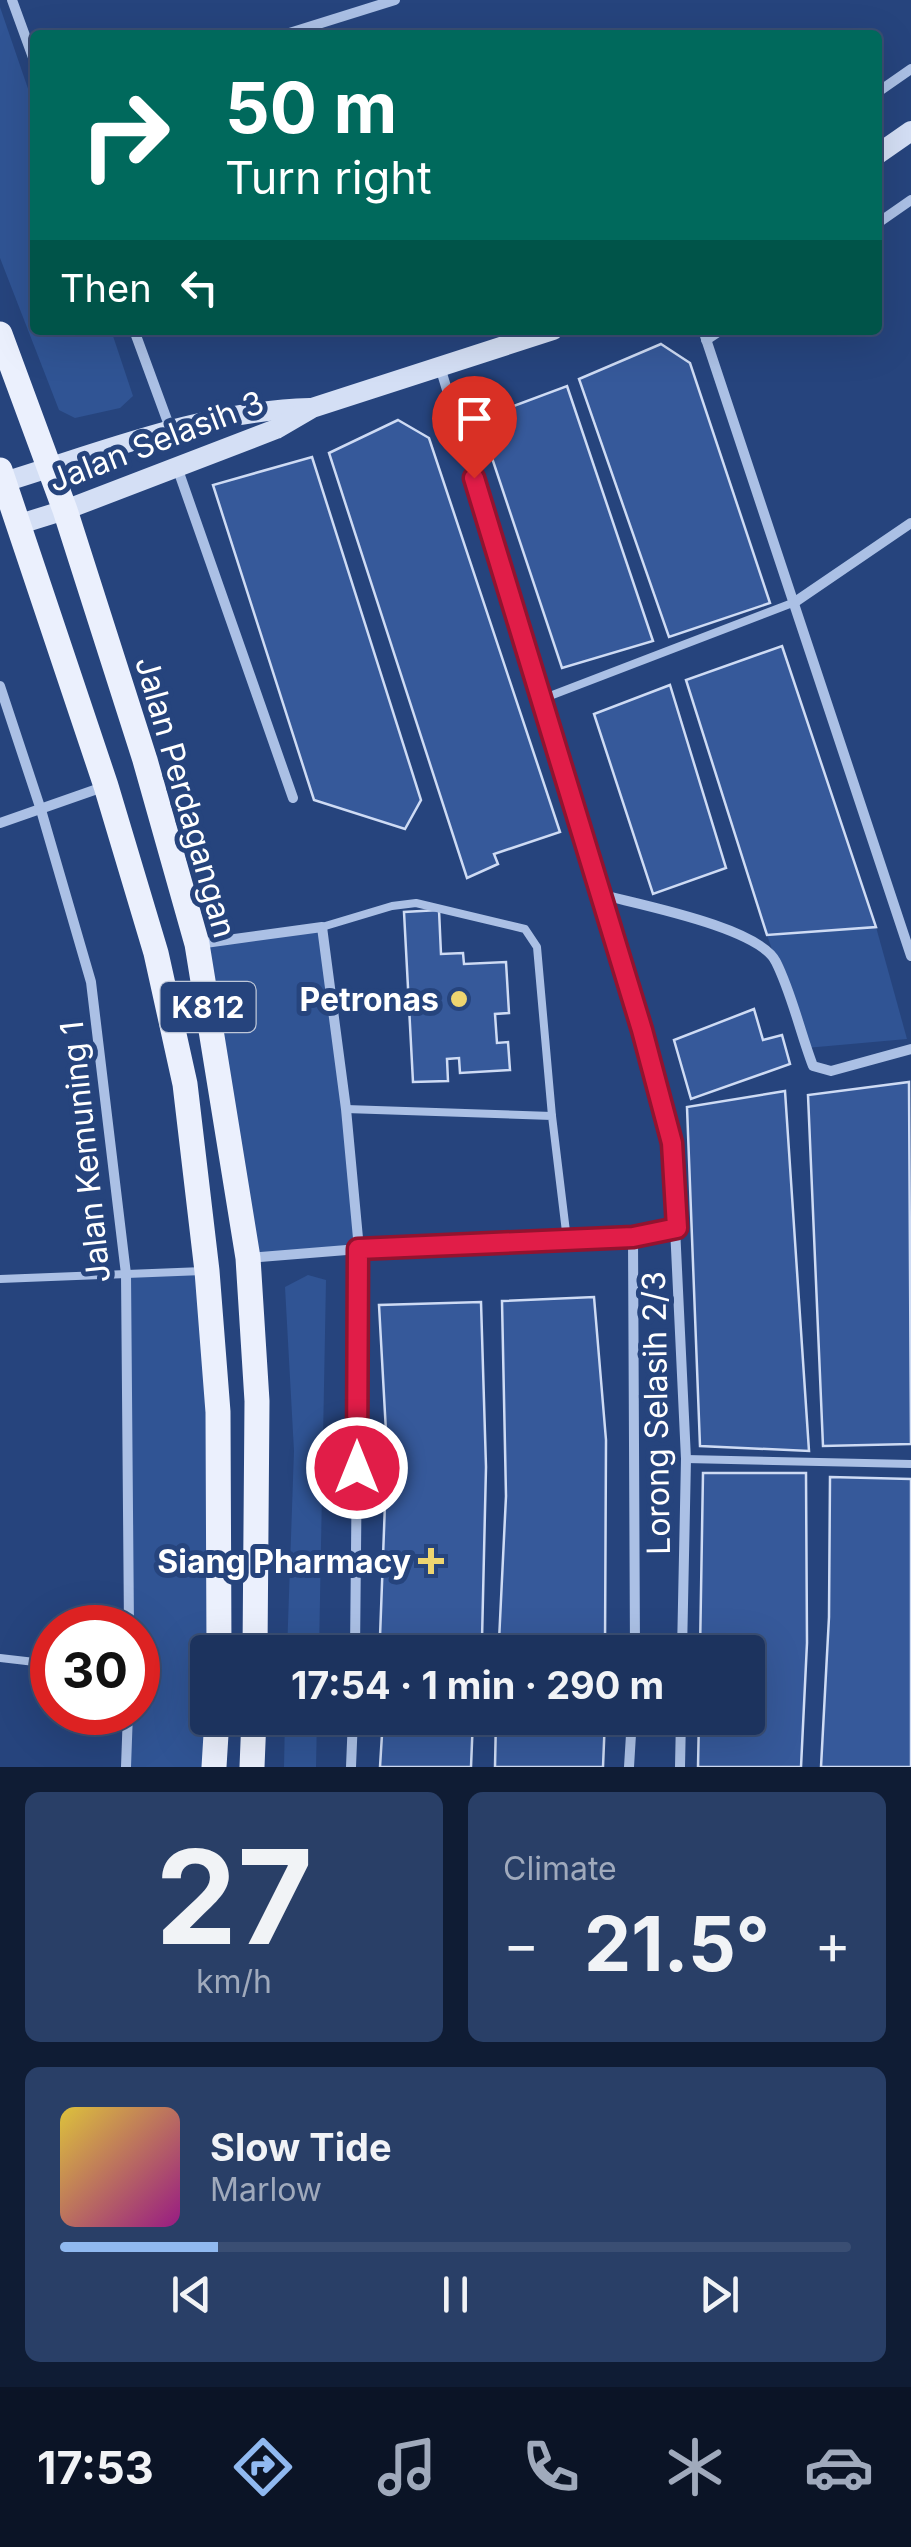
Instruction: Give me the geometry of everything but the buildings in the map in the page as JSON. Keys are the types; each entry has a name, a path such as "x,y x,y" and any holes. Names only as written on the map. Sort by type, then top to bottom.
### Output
{"main road":[{"name":"Jalan Perdagangan","path":"0,334 65,510 145,760 197,944 248,1258 257,1401 255,1635"},
{"name":"K812","path":"2,476 106,786 156,954 184,1084 207,1271 218,1412 219,1635"},
{"path":"214,1767 216,1735"},
{"path":"252,1767 253,1735"}],"street":[{"path":"12,0 30,49"},
{"path":"299,30 394,0"},
{"path":"882,89 911,68"},
{"path":"882,151 911,131"},
{"path":"882,220 911,200"},
{"path":"136,335 170,428"},
{"name":"Jalan Selasih 3","path":"20,524 276,429 312,408 538,335"},
{"path":"705,335 911,956"},
{"name":"Lorong Selasih 2/3","path":"440,367 603,895 672,1143 686,1459 682,1635"},
{"name":"Jalan Selasih 3","path":"2,476 50,468 170,428 275,409 312,408"},
{"path":"176,467 293,798"},
{"path":"795,602 911,522"},
{"name":"Jalan Kemuning 1","path":"0,686 91,982 126,1274 130,1605"},
{"path":"0,823 106,786"},
{"path":"603,895 706,922 754,940 775,958 813,1066 831,1071 911,1050"},
{"path":"197,944 322,927 346,1109 358,1249 355,1635"},
{"path":"248,1258 633,1237 677,1228"},
{"path":"633,1237 635,1635"},
{"path":"126,1767 127,1735"},
{"path":"351,1767 352,1735"},
{"path":"629,1767 631,1735"},
{"path":"680,1767 681,1735"}],"lane":[{"path":"542,699 795,602"},
{"path":"322,927 392,906 416,903 525,929 537,947 567,1240"},
{"path":"346,1109 552,1116"},
{"path":"0,1279 207,1271"},
{"path":"686,1459 911,1464"},
{"path":"0,1658 30,1661"}],"shaded area":[{"path":"0,7 30,94 30,335 113,335 133,396 120,408 75,418 59,410 0,258"},
{"path":"322,927 359,1249 248,1258 197,944"},
{"path":"876,927 907,1039 806,1048 767,935"},
{"path":"207,1271 208,1635 190,1635 190,1735 210,1735 214,1767 126,1767 127,1735 160,1735 160,1605 129,1605 126,1274"},
{"path":"308,1275 326,1280 319,1635 288,1635 294,1451 285,1287"},
{"path":"285,1735 317,1735 316,1767 284,1767"}],"place":[{"name":"Petronas","path":"459,999"},
{"name":"Siang Pharmacy","path":"431,1561"}],"route":[{"path":"357,1468 358,1249 633,1237 677,1228 672,1143 642,1030 474,478"}]}
